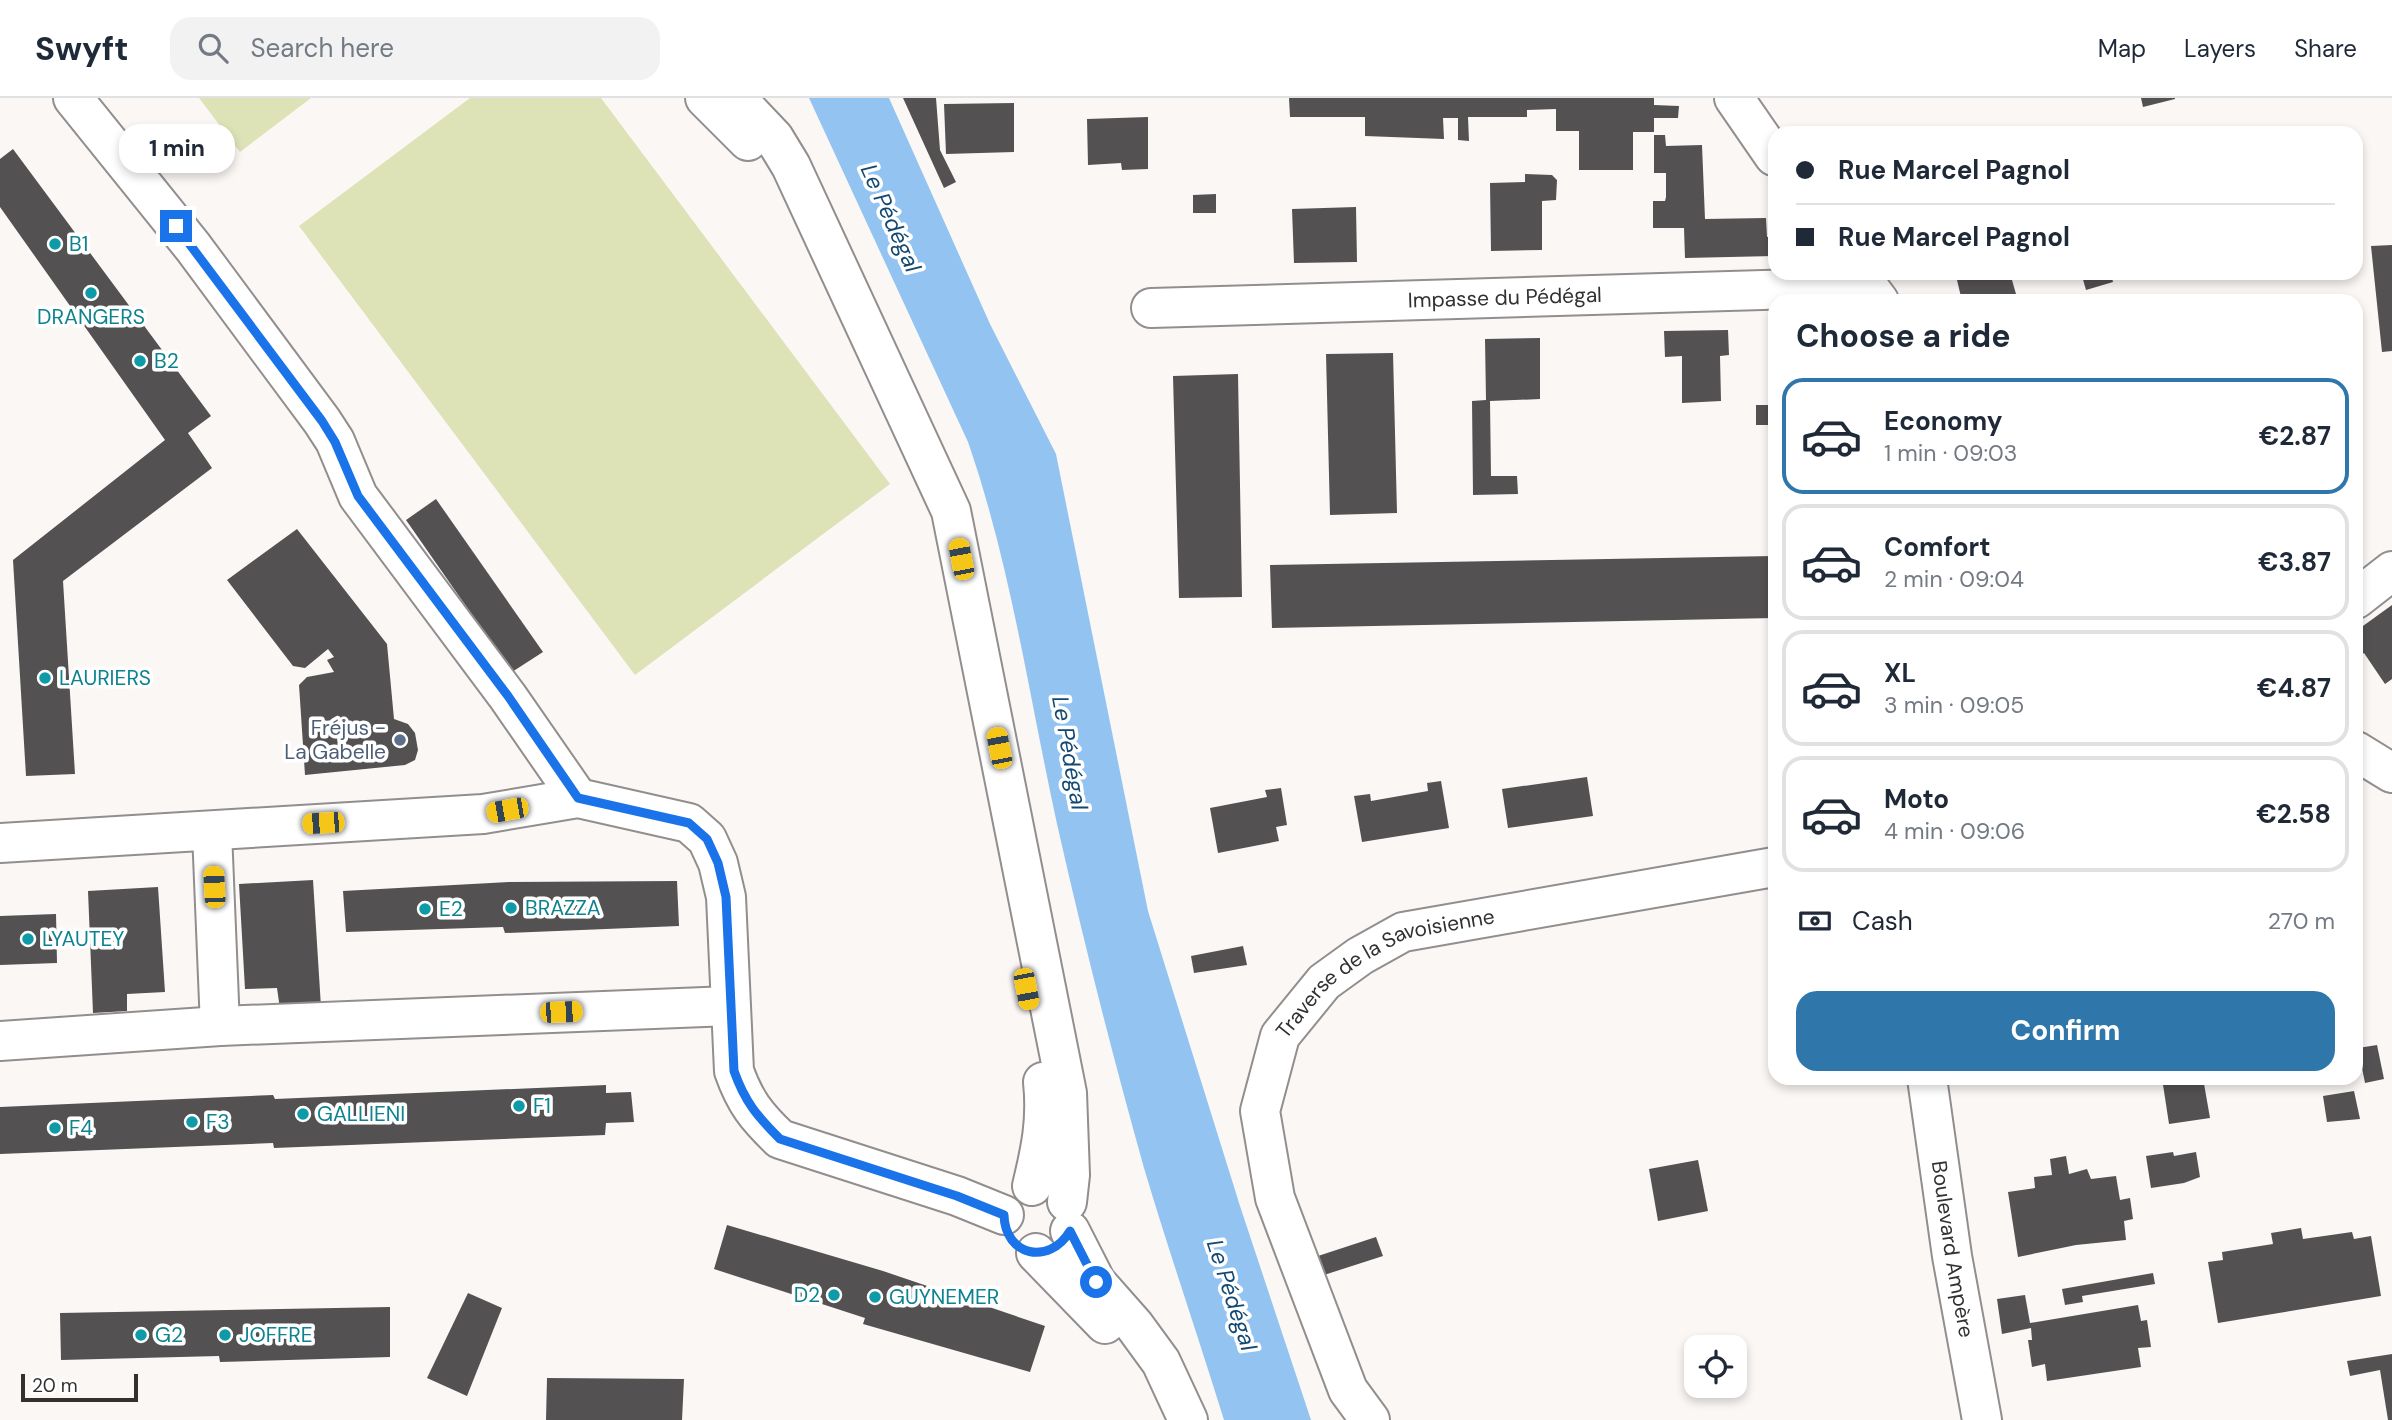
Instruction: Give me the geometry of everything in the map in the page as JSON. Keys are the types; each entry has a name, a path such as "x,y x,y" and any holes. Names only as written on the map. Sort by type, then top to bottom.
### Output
{"street":[{"path":"73,98 194,247 322,421 335,442 358,496 508,696 578,798"},
{"path":"705,98 744,135 777,183 837,308 926,508 946,582 1042,1068 1046,1109 1042,1143 1032,1186"},
{"path":"736,98 774,138 790,166 951,511 1067,1093 1070,1175 1068,1216 1057,1247 1047,1252 1025,1250 1016,1245 1005,1226 1007,1205 1021,1189 1042,1185 1052,1189 1068,1216 1096,1282 1134,1325 1161,1363 1188,1420"},
{"path":"1734,98 1768,147"},
{"name":"Impasse du Pédégal","path":"1151,309 1801,289 1832,280"},
{"path":"1862,280 1873,294"},
{"path":"2363,594 2392,571"},
{"path":"2363,755 2392,773"},
{"path":"0,843 483,814 578,798 689,823 707,839 718,863 726,897 734,1071 744,1097 780,1139 957,1196 1004,1215"},
{"path":"212,832 220,1026"},
{"name":"Traverse de la Savoisienne","path":"1370,1420 1348,1390 1275,1198 1260,1111 1280,1036 1324,982 1360,956 1403,932 1768,868"},
{"path":"0,1041 220,1026 730,1006"},
{"name":"Boulevard Ampère","path":"1928,1085 1952,1256 1982,1420"},
{"path":"1036,1253 1113,1332 1139,1370 1166,1420"}],"green space":[{"path":"199,98 311,98 240,152"},
{"path":"470,98 601,98 890,484 635,675 299,226"}],"water":[{"name":"Le Pédégal","path":"809,98 889,98 990,324 1056,454 1148,911 1240,1206 1311,1420 1224,1420 1163,1231 1109,1039 1057,824 1008,584 983,489 968,442"}],"building":[{"path":"903,98 936,98 940,150 956,182 944,188"},
{"path":"1289,98 1654,98 1654,105 1679,106 1678,118 1654,118 1654,132 1633,132 1633,170 1579,170 1579,131 1556,131 1556,109 1527,110 1527,117 1468,117 1469,141 1458,140 1458,118 1443,118 1444,139 1365,136 1365,117 1290,117"},
{"path":"2141,98 2175,98 2175,99 2143,107"},
{"path":"1014,103 1014,152 946,154 944,104"},
{"path":"1148,117 1148,169 1122,170 1121,163 1088,165 1087,119"},
{"path":"1654,135 1665,135 1666,146 1702,145 1705,219 1766,218 1768,256 1685,258 1684,228 1653,228 1653,201 1665,201 1666,197 1666,173 1654,173"},
{"path":"13,149 211,416 188,433 212,468 63,581 75,774 26,776 13,560 165,440 0,207 0,159"},
{"path":"1525,174 1552,175 1557,180 1556,200 1542,201 1542,250 1491,251 1490,183 1525,182"},
{"path":"1216,194 1216,213 1193,213 1193,195"},
{"path":"1356,207 1357,262 1294,263 1292,209"},
{"path":"2392,245 2392,351 2382,352 2371,246"},
{"path":"1957,280 2012,280 2016,294 1960,294"},
{"path":"2083,280 2113,280 2113,282 2086,290"},
{"path":"1728,330 1729,355 1720,356 1721,401 1682,403 1682,356 1665,357 1664,331"},
{"path":"1540,338 1540,399 1490,401 1491,476 1517,476 1518,494 1473,495 1472,401 1486,400 1485,339"},
{"path":"1393,353 1397,513 1330,515 1326,354"},
{"path":"1238,374 1242,597 1179,598 1173,376"},
{"path":"1756,405 1768,405 1768,425 1756,425"},
{"path":"436,499 543,652 512,672 406,520"},
{"path":"297,529 387,644 394,719 408,724 415,733 418,750 415,760 405,765 305,775 299,685 307,677 334,672 327,660 334,657 328,649 305,668 293,666 227,580"},
{"path":"1768,556 1768,618 1272,628 1270,565"},
{"path":"2392,605 2392,679 2385,684 2363,654 2363,626"},
{"path":"1587,777 1593,816 1508,828 1502,789"},
{"path":"1441,781 1449,828 1362,842 1354,796 1370,794 1371,801 1428,791 1427,783"},
{"path":"1281,788 1287,825 1276,827 1279,841 1218,853 1210,808 1267,797 1265,790"},
{"path":"313,880 321,1007 280,1009 277,988 245,989 239,884"},
{"name":"BRAZZA","path":"677,881 679,926 505,933 503,927 346,932 343,891 509,882"},
{"path":"158,887 165,992 127,994 127,1011 93,1013 88,891"},
{"name":"LYAUTEY","path":"56,914 57,963 0,965 0,916"},
{"path":"1243,946 1247,965 1194,973 1191,956"},
{"path":"2377,1045 2384,1079 2365,1083 2363,1047"},
{"name":"GALLIENI","path":"606,1085 606,1093 631,1092 634,1122 606,1123 605,1135 274,1148 273,1143 0,1154 0,1107"},
{"path":"2163,1085 2204,1085 2210,1118 2169,1124"},
{"path":"2354,1091 2360,1119 2327,1122 2323,1096"},
{"path":"2173,1152 2174,1156 2196,1152 2200,1177 2184,1183 2151,1188 2146,1156"},
{"path":"2066,1156 2069,1174 2087,1169 2091,1179 2116,1176 2120,1200 2130,1198 2133,1219 2124,1221 2126,1240 2076,1245 2018,1257 2008,1192 2035,1188 2034,1177 2052,1175 2050,1159"},
{"path":"1698,1160 1708,1211 1658,1221 1649,1169"},
{"name":"GUYNEMER","path":"727,1225 883,1271 1045,1326 1030,1372 863,1324 865,1318 714,1269"},
{"path":"2301,1228 2303,1239 2352,1232 2354,1239 2371,1236 2381,1296 2218,1323 2208,1262 2223,1260 2222,1252 2273,1244 2271,1233"},
{"path":"1376,1237 1383,1256 1324,1275 1318,1256"},
{"path":"2153,1273 2155,1284 2082,1296 2083,1302 2065,1305 2062,1289"},
{"path":"468,1293 502,1308 467,1396 427,1378"},
{"path":"2025,1295 2030,1323 2138,1305 2141,1321 2147,1320 2151,1347 2138,1348 2141,1367 2047,1381 2045,1364 2032,1367 2028,1340 2032,1340 2031,1328 2002,1334 1997,1299"},
{"name":"JOFFRE","path":"390,1307 390,1357 220,1362 219,1356 61,1360 60,1313"},
{"path":"2392,1354 2392,1420 2388,1420 2380,1370 2350,1376 2347,1361"},
{"path":"547,1378 684,1379 682,1420 546,1420"}],"place":[{"name":"B1","path":"55,244"},
{"name":"DRANGERS","path":"91,293"},
{"name":"B2","path":"140,361"},
{"name":"LAURIERS","path":"45,678"},
{"name":"Fréjus - La Gabelle","path":"400,740"},
{"name":"BRAZZA","path":"511,908"},
{"name":"E2","path":"425,909"},
{"name":"LYAUTEY","path":"28,939"},
{"name":"F1","path":"519,1106"},
{"name":"GALLIENI","path":"303,1114"},
{"name":"F3","path":"192,1122"},
{"name":"F4","path":"55,1128"},
{"name":"D2","path":"834,1295"},
{"name":"GUYNEMER","path":"875,1297"},
{"name":"G2","path":"141,1335"},
{"name":"JOFFRE","path":"225,1335"}],"route":[{"path":"176,226 322,421 335,442 358,496 508,696 578,798 689,823 707,839 718,863 726,897 734,1071 744,1097 763,1122 780,1139 957,1196 1004,1215 1009,1236 1016,1245 1025,1250 1047,1252 1057,1247 1070,1231 1096,1282"}]}
